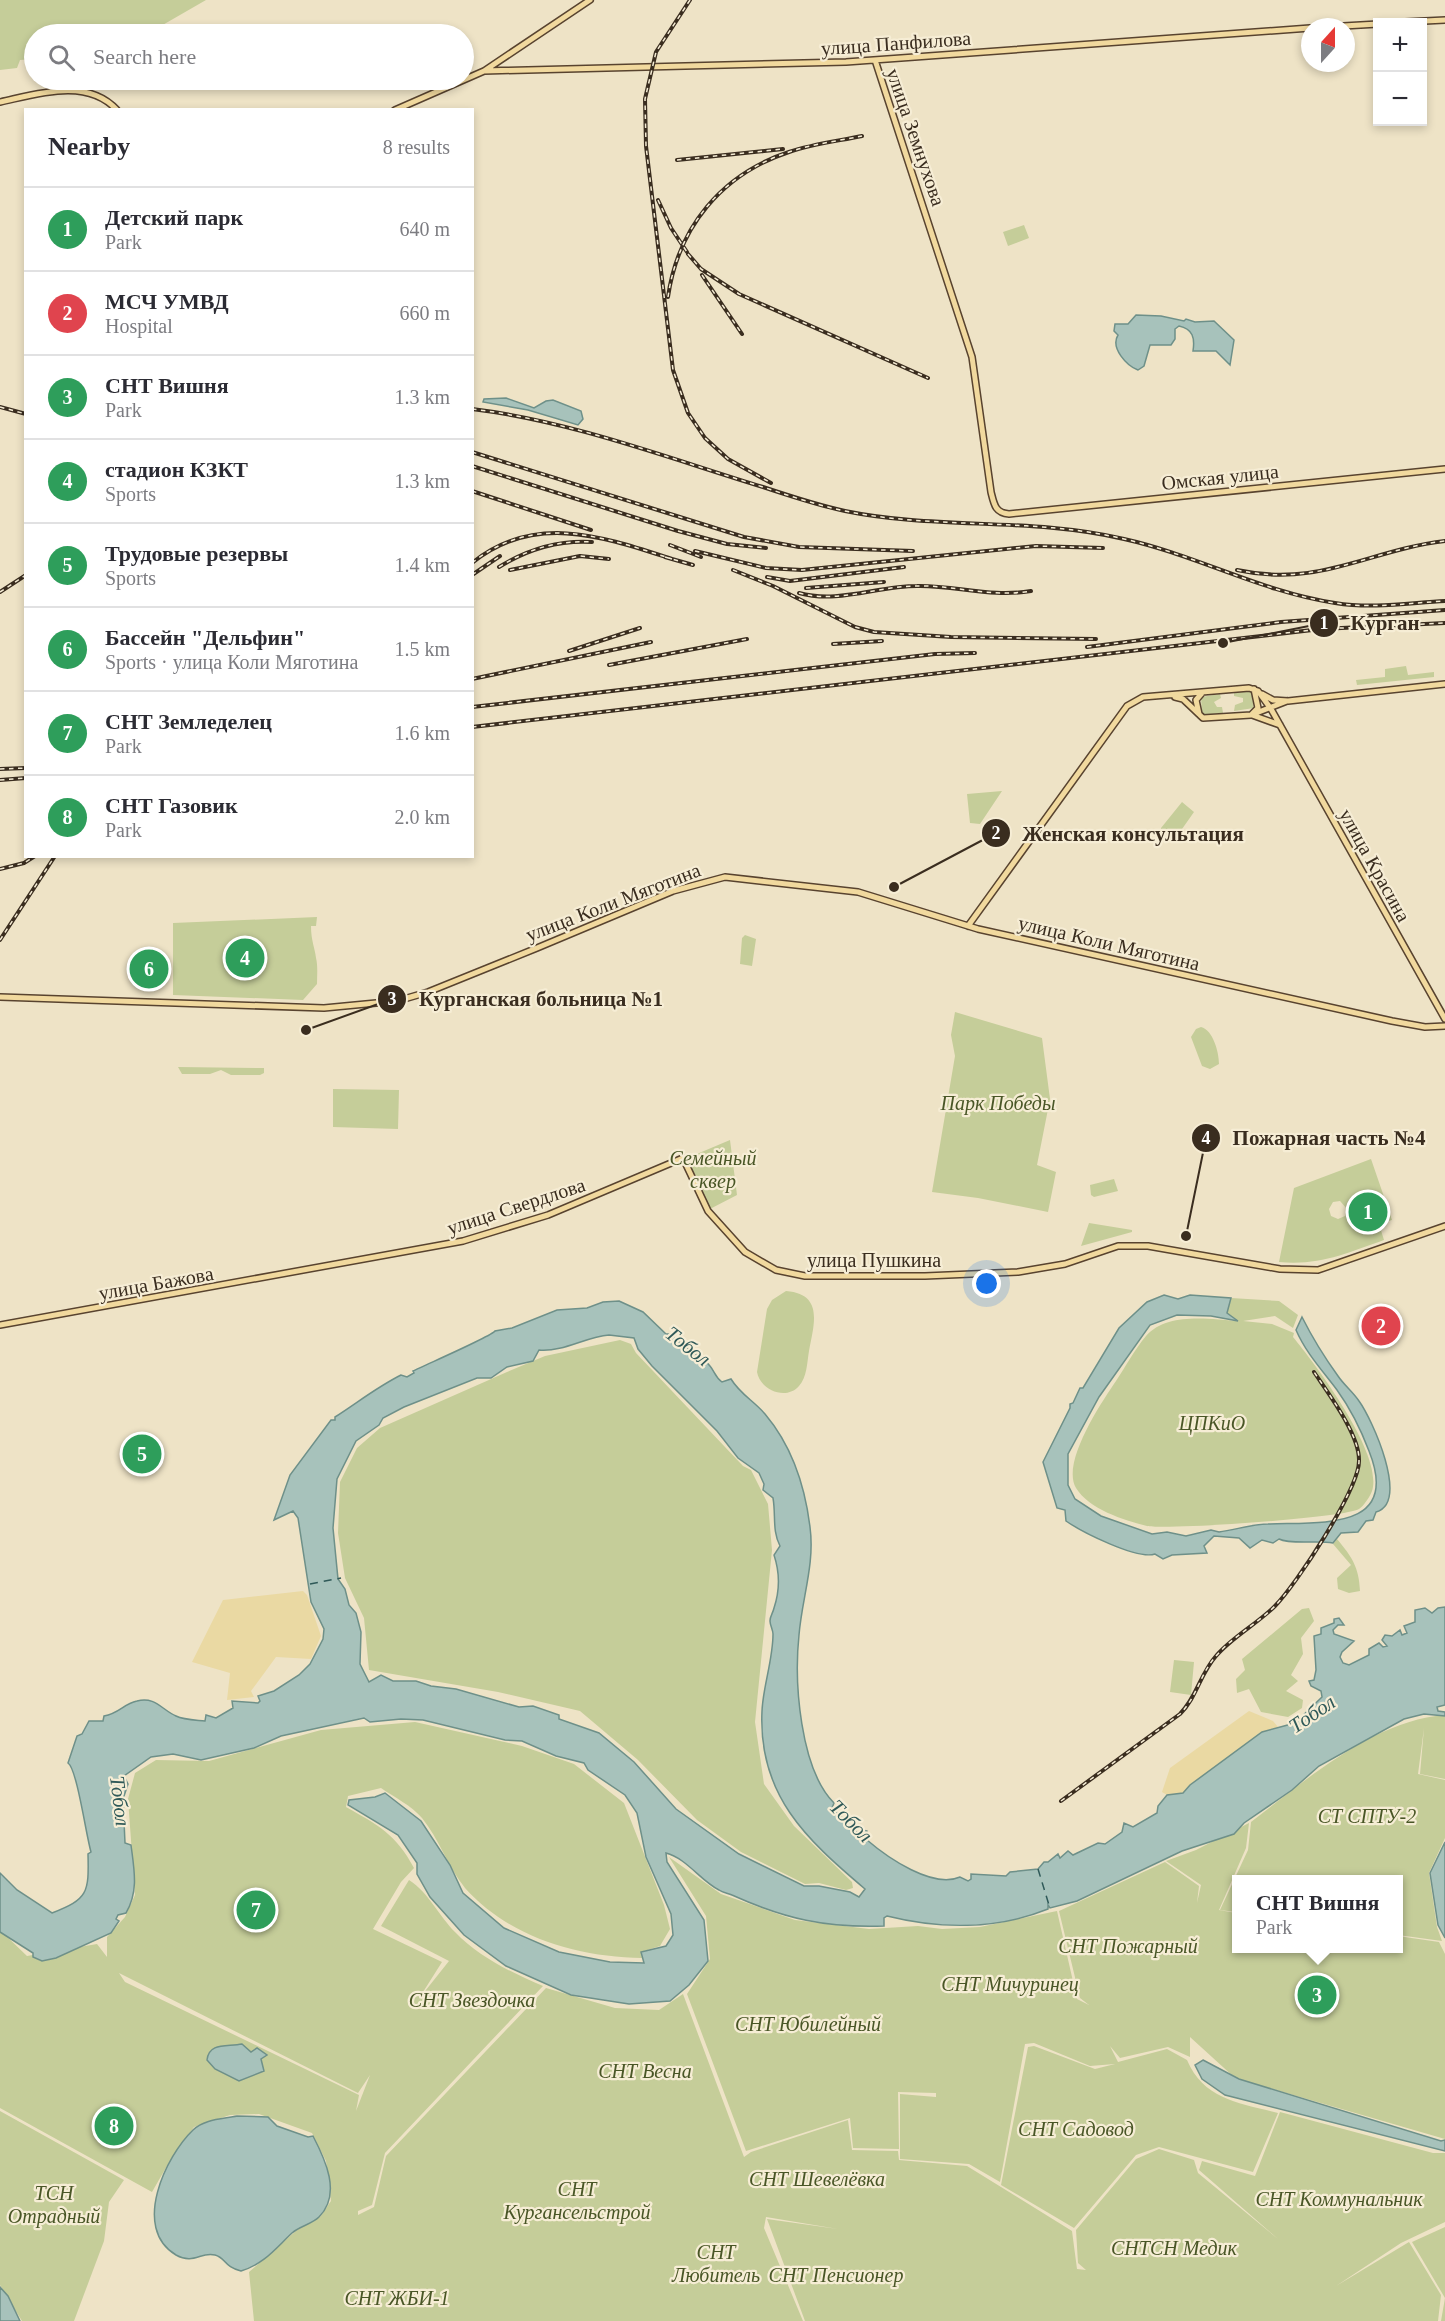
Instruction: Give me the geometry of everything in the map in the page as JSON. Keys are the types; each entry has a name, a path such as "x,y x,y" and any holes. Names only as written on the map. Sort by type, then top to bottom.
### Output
{"main road":[{"path":"474,75 590,0"},
{"path":"1427,21 1445,20"},
{"path":"1355,25 1373,24"},
{"name":"улица Панфилова","path":"484,71 875,60 1301,29"},
{"name":"улица Земнухова","path":"875,60 977,373 991,492 994,506 999,512"},
{"path":"0,102 73,90 95,95 114,108"},
{"path":"400,108 441,90"},
{"name":"Омская улица","path":"999,512 1009,514 1041,511 1445,469"},
{"path":"968,926 1127,706 1143,698 1203,692 1254,689 1273,700 1288,701 1445,684"},
{"path":"1254,689 1271,709"},
{"path":"1251,715 1258,708 1254,689"},
{"path":"1203,692 1196,700 1197,710 1203,718"},
{"path":"1168,695 1183,699 1203,718 1251,715 1288,701"},
{"path":"1281,726 1280,709 1288,701"},
{"name":"улица Красина","path":"1271,709 1445,1019"},
{"path":"1251,715 1265,717 1281,726"},
{"name":"улица Коли Мяготина","path":"0,997 320,1008 391,1002 428,992 673,891 725,877 858,892 968,926 1372,1017 1425,1027 1445,1026"},
{"name":"улица Пушкина","path":"683,1158 699,1196 720,1227 744,1252 762,1264 787,1273 805,1276 925,1276 1018,1272 1065,1264 1118,1246 1148,1246 1280,1269 1310,1270 1334,1266 1445,1226"},
{"name":"улица Свердлова","path":"317,1269 494,1233 580,1202 683,1158"},
{"name":"улица Бажова","path":"0,1325 317,1269"}],"green space":[{"path":"0,0 206,0 164,24 24,24 24,60 20,60 17,68 0,70"},
{"path":"1024,225 1029,238 1008,246 1003,232"},
{"path":"1406,666 1408,675 1434,672 1434,677 1357,685 1356,680 1385,677 1385,669"},
{"path":"1251,691 1254,708 1234,711 1235,705 1243,702 1243,698 1234,696 1234,692"},
{"path":"1220,694 1221,698 1214,702 1217,707 1222,707 1223,713 1202,715 1201,697"},
{"path":"1002,791 980,824 970,823 967,794"},
{"path":"1182,802 1194,812 1175,839 1162,832 1161,828"},
{"path":"317,917 316,926 311,926 317,964 317,984 303,1000 173,995 173,923"},
{"path":"745,935 756,939 752,966 740,964 742,938"},
{"name":"Парк Победы","path":"955,1012 1042,1038 1050,1099 1037,1165 1056,1172 1048,1212 978,1198 932,1192 955,1056 951,1035"},
{"path":"1201,1027 1209,1032 1218,1054 1219,1064 1210,1069 1202,1066 1191,1037 1196,1029"},
{"path":"178,1067 264,1068 264,1073 231,1075 221,1070 210,1074 182,1074"},
{"path":"333,1089 399,1090 398,1129 333,1127"},
{"name":"Семейный сквер","path":"730,1140 737,1195 708,1210 685,1159"},
{"path":"1371,1159 1392,1220 1379,1224 1384,1240 1320,1260 1279,1262 1294,1188","holes":["1340,1201 1347,1209 1345,1216 1338,1219 1331,1216 1329,1209 1333,1202"]},
{"path":"1114,1179 1118,1191 1094,1197 1091,1195 1090,1185"},
{"path":"1089,1223 1132,1230 1132,1232 1081,1246"},
{"path":"786,1291 798,1293 806,1298 814,1312 814,1321 804,1378 794,1390 781,1393 763,1384 757,1372 767,1309 772,1300"},
{"name":"ЦПКиО","path":"1231,1298 1279,1301 1298,1315 1293,1328 1275,1316 1243,1321 1272,1324 1294,1333 1293,1337 1346,1411 1368,1456 1373,1475 1372,1491 1367,1501 1359,1509 1322,1516 1161,1527 1147,1526 1098,1508 1076,1488 1073,1477 1078,1449 1101,1403 1138,1346 1155,1328 1177,1320 1237,1321 1227,1313"},
{"path":"620,1340 631,1344 636,1353 743,1466 751,1470 768,1504 772,1550 755,1722 764,1784 794,1826 852,1882 853,1888 846,1890 819,1883 805,1884 741,1852 697,1820 638,1760 580,1711 498,1692 369,1670 364,1618 345,1578 338,1533 340,1482 357,1448 380,1428 545,1356"},
{"path":"1337,1539 1354,1563 1360,1591 1349,1593 1338,1589 1337,1578 1351,1565 1333,1544"},
{"path":"1309,1608 1314,1621 1301,1638 1303,1654 1291,1675 1298,1681 1286,1691 1303,1700 1302,1708 1288,1717 1261,1712 1249,1689 1237,1693 1236,1679 1245,1670 1242,1659 1302,1609"},
{"path":"1174,1660 1194,1662 1191,1695 1170,1692"},
{"name":"СТ СПТУ-2","path":"1445,1715 1445,1779 1420,1774 1424,1728 1418,1774 1445,1780 1445,1838 1429,1873 1437,1927 1442,1941 1403,1936 1403,1875 1236,1875 1248,1850 1251,1822 1342,1755 1392,1728 1419,1719"},
{"path":"415,1722 522,1746 574,1764 624,1803 664,1905 670,1929 660,1946 641,1952 642,1958 593,1954 569,1949 524,1932 502,1920 465,1888 428,1826 408,1806 381,1788 348,1796 346,1807 368,1819 393,1839 414,1868 401,1882 373,1929 442,1962 418,2000 449,1961 381,1926 409,1880 422,1891 449,1926 464,1941 485,1957 543,1986 385,2153 372,2205 358,2211 358,2215 374,2207 386,2156 546,1988 615,2008 659,2010 683,1994 744,2157 751,2152 848,2120 852,2150 898,2151 899,2160 967,2166 1072,2231 1077,2269 1086,2270 1078,2263 1076,2230 1136,2159 1159,2149 1194,2160 1198,2173 1278,2239 1199,2170 1202,2161 1255,2176 1280,2112 1433,2153 1445,2153 1445,2222 1401,2243 1336,2286 1409,2242 1441,2295 1438,2321 805,2321 767,2219 838,2229 766,2217 764,2228 803,2321 254,2321 249,2272 297,2230 320,2217 331,2201 326,2161 312,2133 259,2114 230,2115 194,2127 171,2159 152,2192 0,2108 0,1930 27,1956 97,1944 107,1957 107,1937 125,1917 135,1895 128,1799 135,1773 156,1760 209,1761 321,1730","holes":["119,1973 358,2093 370,2075 356,2111 359,2095 125,1982"]},
{"path":"1249,1823 1246,1848 1234,1875 1232,1875 1219,1910 1232,1912 1232,1953 1403,1953 1403,1937 1439,1942 1445,1954 1445,2139 1235,2078 1190,2037 1190,2057 1168,2047 1120,2058 1110,2046 1118,2062 1167,2049 1187,2060 1194,2073 1213,2092 1237,2102 1278,2113 1253,2172 1159,2147 1136,2155 1074,2228 1001,2185 1028,2047 1034,2046 1095,2069 1115,2064 1090,2066 1034,2043 1025,2044 1000,2182 969,2164 900,2159 900,2094 936,2097 936,2093 898,2092 899,2149 853,2148 850,2118 746,2151 687,1994 710,1959 706,1916 669,1857 721,1894 795,1920 869,1929 918,1926 942,1929 980,1927 1057,1911 1077,1999 1089,2005 1080,1998 1059,1911 1165,1862 1199,1886 1197,1903 1201,1885 1166,1861 1196,1850"},
{"name":"СТ СПТУ-2","path":"1232,1884 1232,1912 1220,1910"},
{"name":"ТСН Отрадный","path":"0,2111 124,2180 109,2202 104,2241 74,2321 22,2321 0,2285"},
{"path":"1445,2227 1445,2298 1412,2242"},
{"path":"1445,2298 1445,2321 1441,2321"}],"sand":[{"path":"303,1591 307,1595 321,1636 311,1659 276,1657 251,1691 254,1697 227,1700 230,1673 192,1662 223,1600"},
{"path":"1249,1711 1273,1721 1278,1727 1262,1732 1190,1785 1183,1793 1167,1795 1162,1792 1170,1768"}],"water":[{"path":"1136,315 1161,316 1195,322 1214,321 1234,340 1230,365 1216,351 1193,351 1192,335 1187,329 1179,326 1175,329 1175,339 1171,345 1150,345 1144,366 1138,370 1134,368 1118,351 1116,340 1118,335 1114,331 1115,324 1128,324"},
{"path":"506,398 534,408 553,400 581,411 583,419 578,425 528,410 483,402 484,399"},
{"path":"1164,1295 1178,1299 1190,1295 1231,1298 1227,1313 1238,1321 1211,1316 1177,1315 1150,1325 1099,1397 1068,1454 1068,1485 1075,1499 1101,1516 1152,1534 1167,1532 1186,1536 1211,1530 1219,1532 1262,1524 1332,1521 1351,1517 1365,1509 1374,1496 1376,1477 1369,1451 1346,1404 1309,1354 1296,1330 1302,1317 1328,1362 1359,1401 1379,1441 1389,1477 1390,1493 1386,1505 1376,1512 1373,1520 1366,1521 1358,1532 1341,1533 1333,1543 1290,1542 1279,1539 1273,1543 1262,1540 1250,1548 1239,1538 1214,1536 1204,1546 1207,1553 1172,1555 1163,1559 1155,1554 1136,1553 1110,1544 1066,1521 1065,1510 1057,1508 1043,1462 1070,1404 1073,1403 1080,1388 1083,1388 1119,1328 1147,1302"},
{"name":"Тобол","path":"619,1301 643,1312 666,1334 672,1334 680,1343 706,1361 722,1382 731,1379 765,1414 783,1439 801,1482 810,1527 810,1568 801,1621 798,1676 802,1724 813,1769 834,1803 832,1808 859,1834 863,1830 867,1831 867,1840 911,1870 937,1879 949,1880 960,1877 968,1881 971,1879 971,1874 1006,1876 1010,1872 1038,1869 1044,1862 1048,1862 1058,1854 1060,1858 1068,1851 1073,1855 1098,1843 1105,1844 1122,1832 1124,1823 1133,1827 1157,1813 1158,1806 1167,1795 1183,1793 1190,1785 1262,1732 1295,1723 1322,1697 1321,1691 1311,1686 1309,1681 1314,1680 1316,1670 1314,1636 1321,1634 1321,1628 1334,1623 1334,1619 1339,1618 1344,1625 1338,1625 1333,1630 1334,1634 1354,1641 1340,1657 1343,1663 1349,1665 1369,1655 1369,1649 1379,1643 1383,1647 1387,1646 1382,1640 1385,1635 1392,1636 1400,1630 1402,1635 1407,1633 1404,1626 1415,1622 1415,1610 1425,1608 1432,1613 1438,1608 1445,1607 1445,1705 1437,1707 1438,1711 1445,1712 1445,1716 1424,1714 1404,1719 1319,1766 1292,1790 1244,1823 1234,1834 1182,1851 1077,1901 1050,1908 1048,1905 1048,1909 1008,1921 947,1925 887,1916 884,1918 884,1926 863,1926 806,1920 770,1910 721,1891 680,1860 666,1853 667,1862 704,1920 708,1961 689,1985 670,2001 629,2004 571,1995 506,1966 464,1935 430,1897 417,1874 417,1863 398,1835 348,1805 349,1800 375,1797 385,1793 421,1821 450,1865 463,1893 504,1928 559,1952 610,1962 644,1963 641,1952 666,1946 673,1935 671,1914 646,1857 637,1813 625,1795 588,1770 584,1763 556,1756 522,1741 505,1740 423,1720 401,1719 370,1722 364,1718 281,1736 254,1748 201,1760 173,1754 151,1757 124,1776 128,1784 123,1799 125,1843 131,1845 134,1888 126,1913 118,1915 116,1919 119,1921 111,1933 56,1958 42,1961 33,1957 33,1953 0,1932 0,1873 17,1890 52,1913 73,1903 84,1893 87,1886 88,1854 91,1852 75,1777 68,1763 77,1736 82,1734 89,1721 103,1721 104,1716 132,1702 149,1700 179,1717 205,1721 206,1715 216,1718 233,1708 232,1701 258,1703 260,1701 258,1696 274,1691 299,1675 310,1664 323,1639 324,1629 311,1602 298,1518 293,1511 274,1520 290,1475 331,1420 335,1420 335,1417 401,1375 407,1377 414,1373 413,1371 495,1331 512,1328 557,1310 587,1308 603,1302","holes":["609,1335 634,1338 638,1349 652,1366 717,1431 738,1458 759,1473 764,1484 763,1490 773,1498 775,1529 780,1546 774,1555 778,1588 770,1619 773,1644 762,1711 763,1741 768,1767 777,1791 805,1833 865,1889 859,1897 850,1892 819,1886 804,1886 739,1854 676,1809 634,1762 599,1733 559,1719 559,1715 533,1706 519,1707 456,1689 431,1686 416,1681 393,1681 381,1675 369,1682 360,1664 361,1632 356,1613 349,1605 345,1589 338,1579 333,1528 337,1479 356,1441 379,1425 383,1418 404,1407 477,1378 491,1378 507,1367 533,1361 539,1350 557,1349"]},
{"path":"1445,1842 1445,1938 1438,1925 1430,1873"},
{"path":"242,2044 251,2052 257,2048 267,2055 261,2059 264,2071 239,2081 215,2069 207,2060 208,2054 215,2048"},
{"path":"1203,2060 1239,2079 1441,2141 1445,2140 1445,2151 1225,2095 1202,2079 1195,2065"},
{"path":"237,2116 268,2117 277,2126 308,2137 313,2136 326,2166 330,2187 326,2208 319,2217 292,2233 263,2260 241,2271 231,2267 215,2255 188,2259 176,2255 163,2243 156,2228 154,2210 157,2192 164,2174 173,2157 193,2130 197,2126 214,2120"},
{"path":"0,2287 8,2296 20,2321 0,2321"}],"ferry route":[{"path":"310,1584 341,1578"},
{"path":"1038,1869 1049,1905"}],"railway":[{"path":"690,0 656,52 645,99 646,146 673,370 688,413 705,438 728,459 771,483"},
{"path":"668,297 673,272 693,226 707,206 724,189 743,174 789,152 862,136"},
{"path":"677,160 783,149"},
{"path":"658,200 671,228 687,252"},
{"path":"688,254 701,269 739,294 928,378"},
{"path":"702,275 742,334"},
{"path":"0,407 24,413"},
{"path":"474,409 583,431 845,511 914,520 1020,525 1089,532 1151,546 1281,591 1335,603 1377,606 1445,601"},
{"path":"474,453 744,537 799,547 913,551"},
{"path":"474,467 678,531 727,544 766,548"},
{"path":"474,492 591,530"},
{"path":"474,562 496,547 520,538 545,534 595,537 672,559"},
{"path":"1237,570 1267,574 1319,571 1445,541"},
{"path":"499,567 521,555 555,544 592,542"},
{"path":"670,545 701,557"},
{"path":"695,551 766,568 802,570 1036,546 1103,548"},
{"path":"474,574 500,556"},
{"path":"510,570 580,556 609,559"},
{"path":"665,557 693,565"},
{"path":"767,577 790,581 904,567"},
{"path":"733,570 773,586 855,627 874,632 951,637 1096,639"},
{"path":"0,592 24,576"},
{"path":"806,588 884,582"},
{"path":"799,593 828,597 917,586 1002,593 1031,591"},
{"path":"1087,647 1281,622 1445,610"},
{"path":"474,727 1321,629 1445,623"},
{"path":"569,651 640,628"},
{"path":"609,665 747,639"},
{"path":"833,644 882,641"},
{"path":"474,679 651,642"},
{"path":"474,707 935,654 975,653"},
{"path":"0,769 24,768"},
{"path":"0,780 24,778"},
{"path":"0,869 24,863 32,858"},
{"path":"0,940 54,858"},
{"path":"1061,1801 1180,1714 1191,1700 1216,1656 1285,1595 1338,1514 1356,1474 1359,1461 1358,1451 1349,1427 1314,1372"}],"place":[{"name":"Курган","path":"1223,643"},
{"name":"Женская консультация","path":"894,887"},
{"name":"стадион КЗКТ","path":"245,958"},
{"name":"Бассейн \"Дельфин\"","path":"149,969"},
{"name":"Курганская больница №1","path":"306,1030"},
{"name":"Детский парк","path":"1368,1212"},
{"name":"Пожарная часть №4","path":"1186,1236"},
{"name":"МСЧ УМВД","path":"1381,1326"},
{"name":"Трудовые резервы","path":"142,1454"},
{"name":"СНТ Земледелец","path":"256,1910"},
{"name":"СНТ Вишня","path":"1317,1995"},
{"name":"СНТ Газовик","path":"114,2126"}],"park label":[{"name":"СНТ Пожарный","path":"1128,1946"},
{"name":"СНТ Мичуринец","path":"1010,1984"},
{"name":"СНТ Звездочка","path":"472,2000"},
{"name":"СНТ Юбилейный","path":"808,2024"},
{"name":"СНТ Весна","path":"645,2071"},
{"name":"СНТ Садовод","path":"1076,2129"},
{"name":"СНТ Шевелёвка","path":"817,2179"},
{"name":"СНТ Коммунальник","path":"1339,2199"},
{"name":"СНТ Кургансельстрой","path":"577,2200"},
{"name":"СНТСН Медик","path":"1174,2248"},
{"name":"СНТ Любитель","path":"716,2264"},
{"name":"СНТ Пенсионер","path":"836,2275"},
{"name":"СНТ ЖБИ-1","path":"397,2298"}]}
